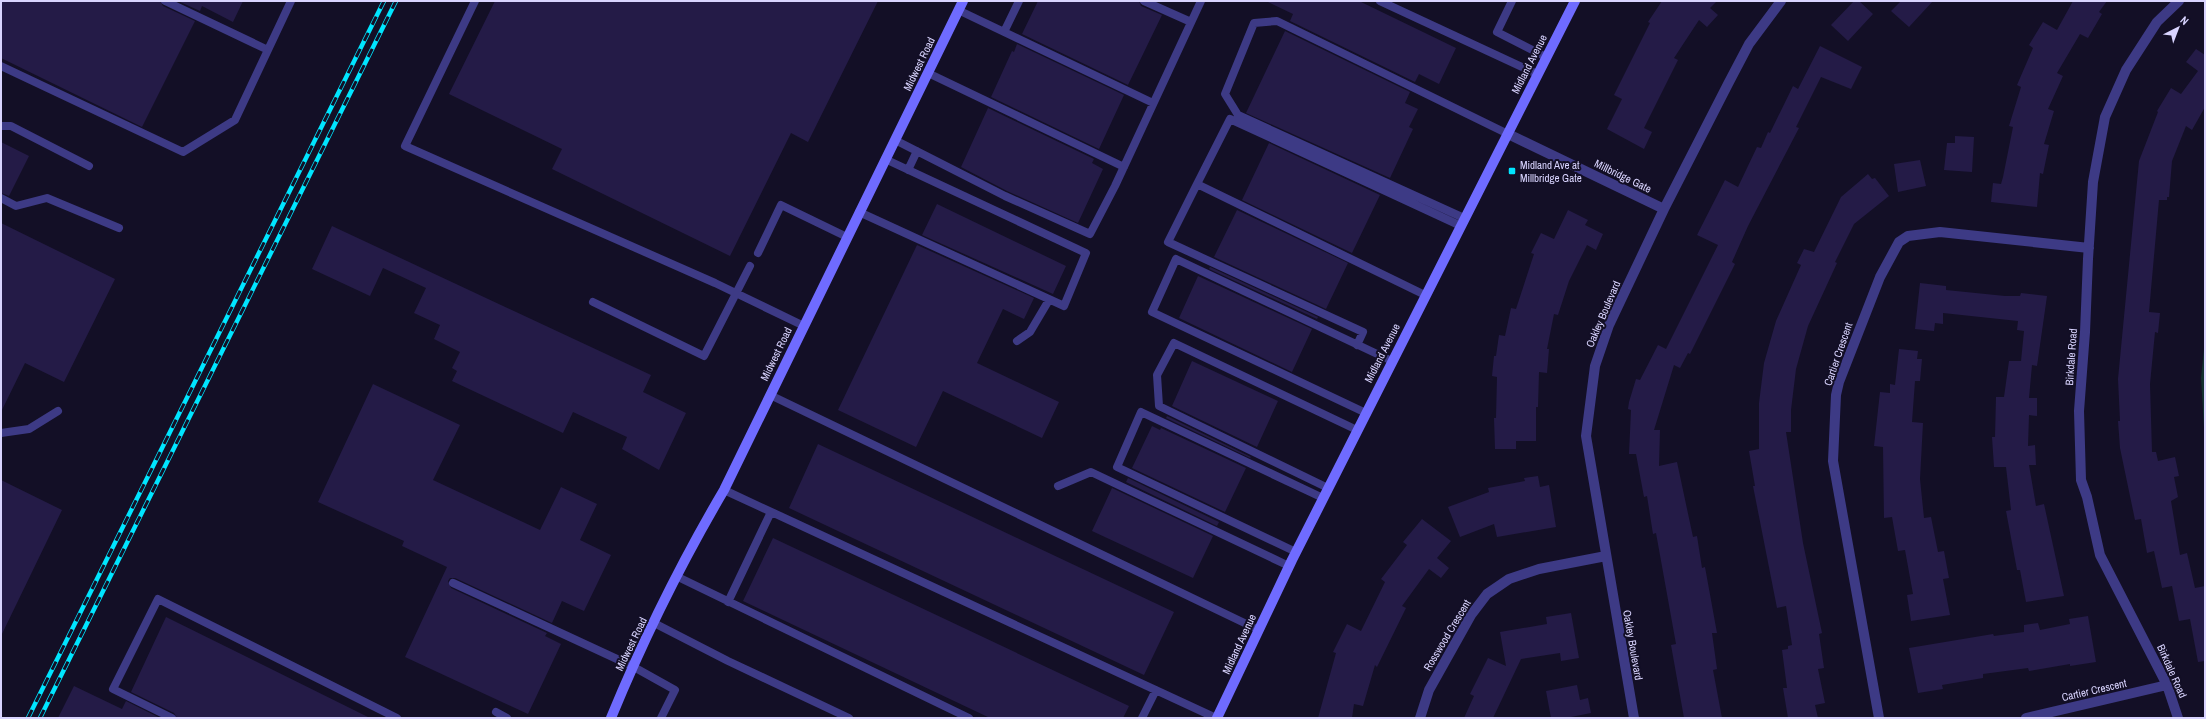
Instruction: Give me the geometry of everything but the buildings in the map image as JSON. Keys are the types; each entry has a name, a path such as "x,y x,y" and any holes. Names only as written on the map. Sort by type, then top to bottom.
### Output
{"main road":[{"name":"Midland Avenue","path":"1216,718 1289,566 1357,430 1463,222 1506,133 1575,1"},
{"name":"Midwest Road","path":"611,718 632,666 678,577 693,544 724,490 961,6"}],"street":[{"name":"Oakley Boulevard","path":"1634,718 1586,436 1595,366 1609,325 1664,209 1748,44 1781,1"},
{"name":"Birkdale Road","path":"2178,718 2167,685 2100,555 2087,497 2081,480 2079,411 2093,182 2105,117 2126,70 2157,22 2179,1"},
{"name":"Millbridge Gate","path":"1506,133 1664,209"},
{"name":"Cartier Crescent","path":"1879,718 1833,461 1839,382 1880,277 1899,242 1908,236 1922,233 1940,232 2088,248"},
{"name":"Rosswood Crescent","path":"1420,718 1429,690 1471,615 1487,594 1509,578 1539,569 1606,556"},
{"name":"Cartier Crescent","path":"2026,718 2167,685"}],"lane":[{"path":"165,1 268,50"},
{"path":"1,66 183,152 235,120 291,1"},
{"path":"475,1 405,146 737,294 804,326"},
{"path":"1004,32 1019,1"},
{"path":"1144,1 1191,22"},
{"path":"895,140 1005,196 1090,234 1124,167 1201,1"},
{"path":"1380,1 1537,74"},
{"path":"1512,1 1497,32 1546,57"},
{"path":"961,6 1004,32 1153,103"},
{"path":"1463,222 1238,115 1225,94 1254,23 1277,21 1506,133"},
{"path":"928,73 1124,167"},
{"path":"1357,345 1363,332 1168,242 1230,119 1463,222"},
{"path":"1,126 11,126 89,166"},
{"path":"908,170 917,151"},
{"path":"860,212 1064,306 1086,253 885,159"},
{"path":"1197,184 1425,295"},
{"path":"1,198 16,206 47,198 119,228"},
{"path":"758,253 781,205 847,237"},
{"path":"1366,413 1152,312 1176,259 1392,361"},
{"path":"593,302 704,356 750,266"},
{"path":"1017,341 1030,332 1049,300"},
{"path":"1328,488 1159,406 1157,374 1174,343 1357,430"},
{"path":"770,394 1259,630"},
{"path":"1,433 29,429 58,411"},
{"path":"1296,552 1117,468 1141,412 1323,498"},
{"path":"1058,486 1091,472 1289,566"},
{"path":"724,490 1216,718"},
{"path":"728,602 771,512"},
{"path":"678,577 969,718"},
{"path":"453,583 632,666 674,690 661,718"},
{"path":"172,718 113,689 158,599 397,718"},
{"path":"654,623 849,718"},
{"path":"1142,718 1156,690"},
{"path":"496,712 507,718"}],"green space":[{"path":"2205,339 2205,445 2201,378"}],"railway":[{"path":"28,718 384,1"},
{"path":"40,718 396,1"}],"place":[{"name":"Midland Ave at Millbridge Gate","path":"1512,171"}]}
